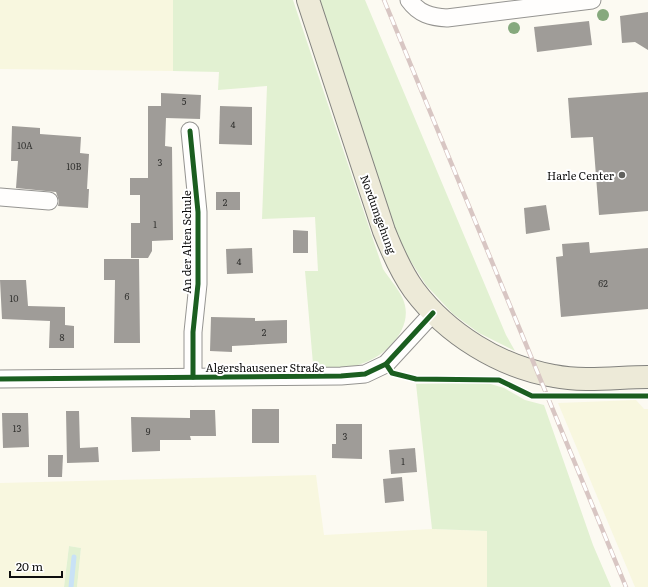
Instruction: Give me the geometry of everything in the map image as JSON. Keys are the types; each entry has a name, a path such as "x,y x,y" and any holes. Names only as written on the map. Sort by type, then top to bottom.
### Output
{"main road":[{"name":"Nordumgehung","path":"308,0 384,231 397,260 414,289 433,313 465,339 520,367 555,376 648,377"}],"street":[{"path":"409,0 415,8 429,16 447,18 592,0"},
{"name":"An der Alten Schule","path":"190,131 198,212 198,284 193,332 192,377"},
{"path":"0,197 49,201"},
{"name":"Algershausener Straße","path":"0,378 341,376 365,374 386,364 433,313"}],"green space":[{"path":"0,0 173,0 173,71 0,69"},
{"path":"173,0 293,0 383,269 400,293 406,308 402,330 396,340 378,356 358,365 349,367 318,370 313,364 305,271 318,271 315,217 262,219 267,86 218,90 219,72 173,71"},
{"path":"317,0 365,0 506,335 515,351 479,333 453,314 426,285 399,243"},
{"path":"484,382 504,388 525,400 544,405 593,545 611,587 487,587 487,531 432,529 416,384"},
{"path":"636,400 644,409 648,409 648,587 635,587 558,403"},
{"path":"316,475 324,535 432,529 487,531 487,587 77,587 81,548 69,546 64,587 0,587 0,483"},
{"path":"69,546 81,548 77,587 64,587"}],"building":[{"path":"648,12 648,50 635,42 622,43 620,16"},
{"path":"589,21 592,45 537,52 534,27"},
{"name":"Harle Center","path":"648,92 648,211 599,215 593,137 571,138 568,98"},
{"path":"161,93 201,95 200,119 166,118 165,146 172,147 173,240 152,241 152,251 148,258 131,258 131,223 140,223 140,195 130,195 130,178 148,178 148,106 161,106"},
{"path":"220,106 252,107 252,145 219,144"},
{"path":"12,126 40,128 40,134 81,137 80,153 89,154 87,189 89,189 88,208 58,206 59,201 56,192 16,188 18,161 11,161"},
{"path":"216,192 240,192 240,210 216,210"},
{"path":"546,205 550,230 526,234 524,208"},
{"path":"293,230 308,231 308,253 293,253"},
{"path":"589,242 590,253 648,248 648,309 561,317 556,257 563,256 562,244"},
{"path":"252,248 253,273 227,274 226,249"},
{"path":"104,259 139,259 140,343 114,343 115,280 104,280"},
{"path":"0,280 26,280 28,306 65,307 65,325 74,326 74,348 49,348 50,321 2,319"},
{"path":"211,317 255,318 255,321 287,320 287,343 232,346 232,352 210,351"},
{"path":"252,409 279,409 279,443 252,443"},
{"path":"190,410 215,410 216,436 190,436 191,440 160,440 160,451 132,452 131,417 190,418"},
{"path":"66,411 79,411 80,448 98,447 99,462 67,463"},
{"path":"2,413 28,413 29,447 3,448"},
{"path":"336,424 362,424 362,459 332,458 332,444 336,444"},
{"path":"415,448 417,472 391,474 389,450"},
{"path":"48,455 63,455 62,477 48,477"},
{"path":"402,477 404,501 385,503 383,479"}],"waterway":[{"path":"71,587 74,557"}],"railway":[{"path":"384,0 626,587"}],"cycle path":[{"path":"190,131 198,212 198,284 193,332 193,377"},
{"path":"0,379 341,376 365,374 386,364 433,313"},
{"path":"386,364 392,373 416,379 499,380 532,396 648,396"}],"place":[{"name":"Harle Center","path":"622,175"}]}
